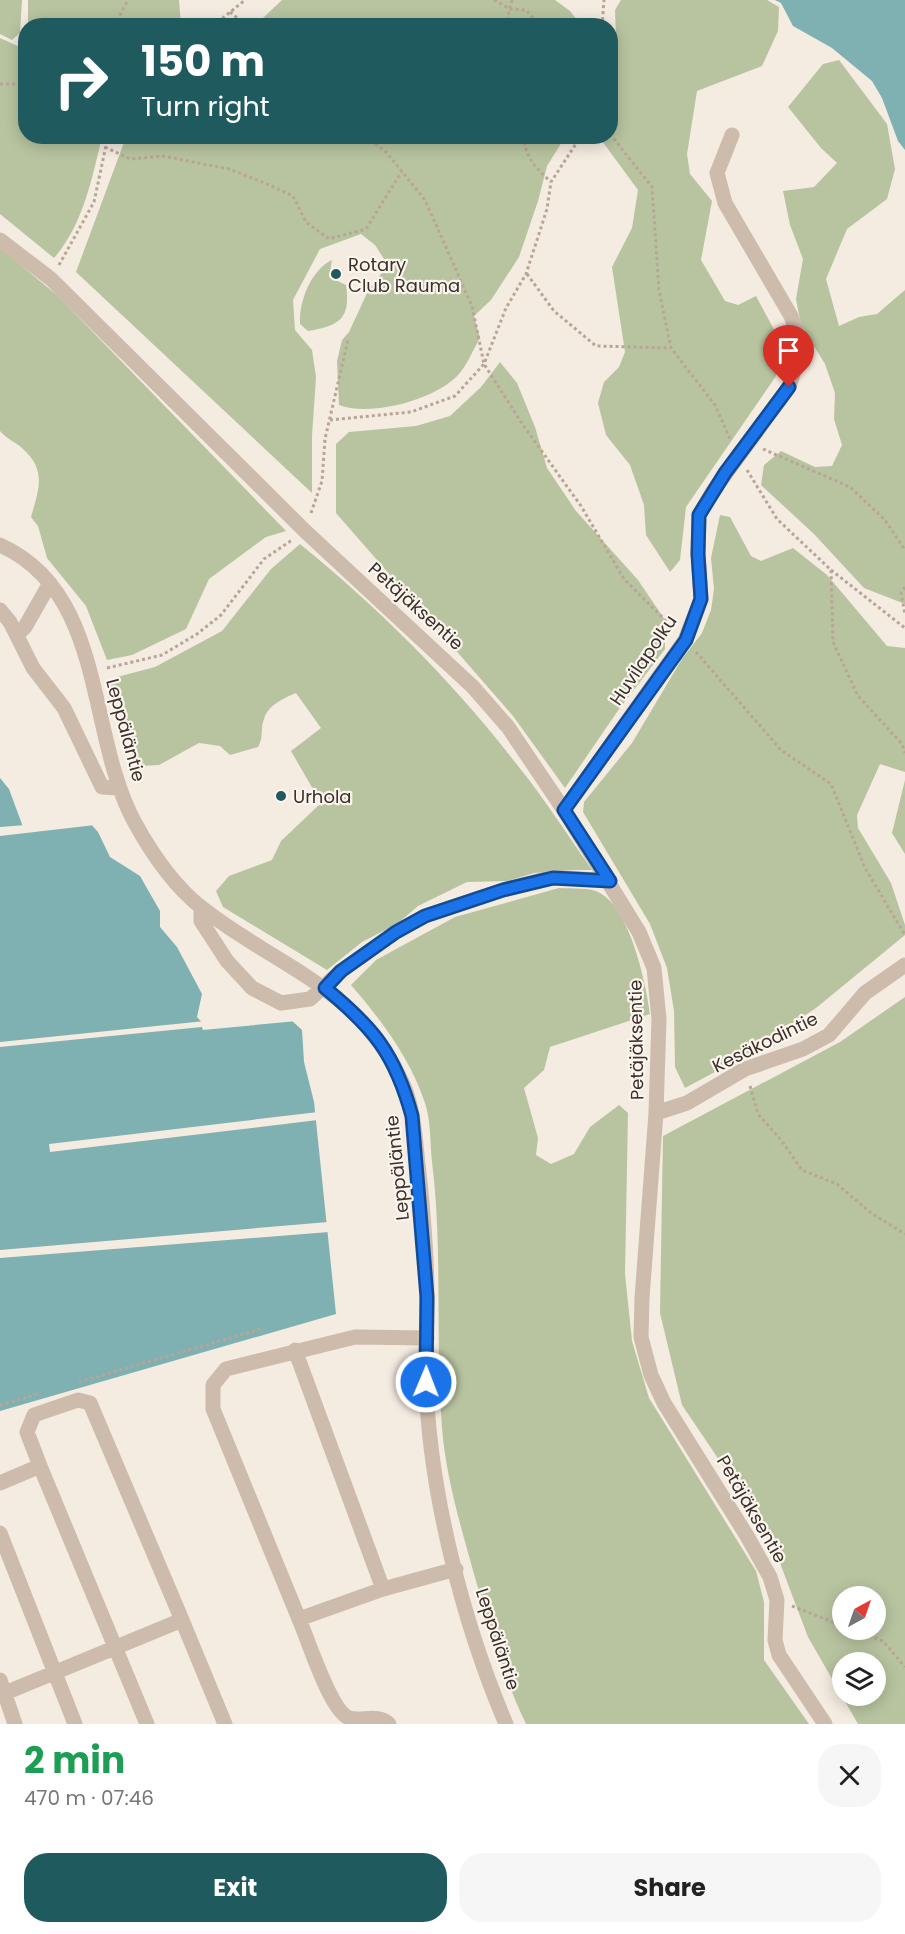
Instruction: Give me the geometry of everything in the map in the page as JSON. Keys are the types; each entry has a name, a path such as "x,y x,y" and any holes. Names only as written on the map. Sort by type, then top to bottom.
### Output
{"street":[{"name":"Huvilapolku","path":"564,810 686,640 701,599 698,554 699,515 737,455 789,387 798,358 798,337 791,316 725,203 717,173 732,135"},
{"name":"Petäjäksentie","path":"0,240 51,279 305,531 474,687 507,727 564,810 610,881 639,932 654,968 659,1019 656,1113 641,1336 651,1375 664,1402 770,1577 777,1600 776,1640 779,1655 825,1724"},
{"name":"Leppäläntie","path":"0,545 21,555 50,583 78,634 90,671 106,745 119,788 135,822 177,885 201,908 325,988 355,1013 379,1039 392,1060 412,1116 420,1183 427,1297 426,1382 433,1462 456,1569 494,1695 507,1724"},
{"path":"17,634 25,627 50,583"},
{"path":"0,610 17,634 33,668 64,708 102,787 119,788"},
{"path":"201,908 201,921 227,961 252,988 281,1002 310,999 325,988 341,971 388,937 425,916 503,890 553,878 610,881"},
{"name":"Kesäkodintie","path":"656,1113 687,1103 745,1069 803,1048 829,1035 865,993 905,965"},
{"path":"389,1724 378,1718 350,1718 336,1706 213,1409 211,1396 213,1385 226,1369 295,1350 355,1337 427,1338"},
{"path":"295,1350 383,1589"},
{"path":"147,1724 27,1432 34,1415 78,1400 90,1403 225,1724"},
{"path":"0,1483 40,1466"},
{"path":"0,1533 75,1724"},
{"path":"299,1619 383,1589 456,1569"},
{"path":"15,1724 1,1689 55,1672 182,1620"}],"path":[{"path":"118,18 128,0"},
{"path":"223,18 245,0"},
{"path":"494,0 510,9 526,10 534,18"},
{"path":"507,18 512,0"},
{"path":"603,18 604,0"},
{"path":"230,12 237,18"},
{"path":"0,84 18,84"},
{"path":"51,279 94,202 106,144"},
{"path":"376,144 387,153 425,200 472,306 484,364 523,425 581,506 624,579 686,640 781,750 831,784 865,868 905,935"},
{"path":"525,144 532,165 551,182"},
{"path":"330,420 411,412 455,396 484,364 506,308 526,274 548,209 551,182 576,144"},
{"path":"618,144 652,187 659,290 671,348 715,405 737,455 777,519 831,570 905,628"},
{"path":"105,147 130,159 163,156 229,169 256,180 293,196 306,222 329,239 366,230 402,171"},
{"path":"526,274 554,311 596,346 671,348"},
{"path":"90,671 126,665 162,655 197,634 221,615 264,559 305,531 322,481 325,439 348,340"},
{"path":"747,442 850,487 885,520 905,550"},
{"path":"831,570 833,642 858,696 902,744 905,753"},
{"path":"905,587 901,593 905,614"},
{"path":"745,1069 758,1114 802,1170 837,1184 871,1213 905,1234"},
{"path":"69,1385 264,1328"},
{"path":"0,1405 46,1392"},
{"path":"777,1600 832,1622"},
{"path":"880,1640 905,1667"}],"green space":[{"path":"0,0 22,0 21,18 18,18 18,35 12,40 0,34"},
{"path":"28,0 179,0 180,18 28,18"},
{"path":"282,0 555,0 576,18 263,18"},
{"path":"621,0 767,0 779,7 778,31 762,66 697,91 687,154 690,174 712,201 701,260 725,301 738,305 756,296 778,337 776,376 686,507 680,560 670,572 646,535 644,505 630,465 606,435 598,403 604,382 619,367 625,352 612,267 632,228 638,190 604,144 618,144 618,18 615,18 615,10"},
{"path":"0,38 18,46 18,144 100,144 79,216 64,245 54,258 0,214"},
{"path":"839,60 887,124 895,169 887,199 847,229 826,279 839,326 859,317 877,314 905,290 905,604 864,588 814,534 761,485 764,465 781,451 815,467 832,466 842,445 834,419 835,393 825,364 801,325 796,299 803,259 790,225 783,191 814,187 837,163 821,148 788,107 823,64"},
{"path":"123,144 561,144 547,166 519,257 491,300 474,316 480,338 459,374 435,392 402,404 385,407 368,409 339,405 337,361 342,340 349,332 368,291 388,265 375,245 361,234 320,249 293,300 295,330 312,350 316,377 312,436 312,493 76,272"},
{"path":"0,248 58,296 286,531 266,537 209,579 186,629 132,655 107,660 86,606 47,558 38,526 31,517 39,480 35,464 22,448 0,431"},
{"path":"332,260 329,277 346,285 347,306 335,323 308,331 300,324 304,296 318,271"},
{"path":"500,362 517,383 535,427 547,468 576,511 638,580 665,620 665,649 617,712 565,788 513,716 336,513 336,444 349,432 416,426 450,416 481,387"},
{"path":"720,515 730,517 751,556 761,561 793,548 827,575 887,646 905,648 905,772 880,764 857,815 858,828 891,883 905,925 905,935 816,1008 741,1058 685,1088 675,1067 674,1011 667,968 650,924 583,812 584,802 632,743 682,659 702,633 711,610 714,589 711,558"},
{"path":"300,544 388,621 494,735 547,804 592,870 534,873 507,881 467,882 418,906 397,924 362,942 327,970 223,907 216,891 229,876 272,860 281,841 321,803 291,751 321,728 296,693 273,706 266,714 258,747 230,755 220,746 199,743 159,765 140,766 132,756 123,712 110,684 117,677 155,667 222,631 271,569"},
{"path":"905,780 905,854 892,833"},
{"path":"559,888 596,891 611,902 620,914 635,948 650,1014 550,1047 544,1070 524,1088 538,1138 536,1155 551,1164 574,1154 590,1127 619,1105 628,1113 625,1274 632,1341 649,1398 756,1571 764,1602 764,1660 809,1724 526,1724 503,1669 485,1612 455,1502 444,1447 440,1395 437,1228 427,1110 419,1086 403,1055 374,1012 351,985 376,960 455,917"},
{"path":"905,997 905,1724 858,1724 848,1706 886,1706 886,1652 832,1652 832,1679 808,1637 769,1534 682,1405 660,1313 663,1136 840,1042"}],"water":[{"path":"775,0 905,0 905,150 898,141 882,98 872,81 832,48 793,26 781,3"},
{"path":"0,778 9,789 23,827 90,823 98,832 110,857 140,876 160,911 160,927 177,947 202,994 197,1017 207,1028 290,1019 302,1030 304,1062 314,1102 336,1314 0,1411"}],"pier":[{"path":"90,820 95,825 0,836 0,827"},
{"path":"290,1016 297,1021 203,1030 202,1027 0,1047 0,1042 205,1021 208,1025"},
{"path":"318,1112 318,1120 50,1152 49,1144"},
{"path":"328,1222 329,1232 0,1258 0,1250"}],"place":[{"name":"Rotary Club Rauma","path":"336,274"},
{"name":"Urhola","path":"281,796"}],"route":[{"path":"426,1382 427,1297 420,1183 412,1116 405,1088 379,1039 355,1013 325,988 341,971 396,932 425,916 503,890 553,878 610,881 564,810 622,724 646,697 686,640 701,599 698,554 699,515 713,490 789,387"}]}
